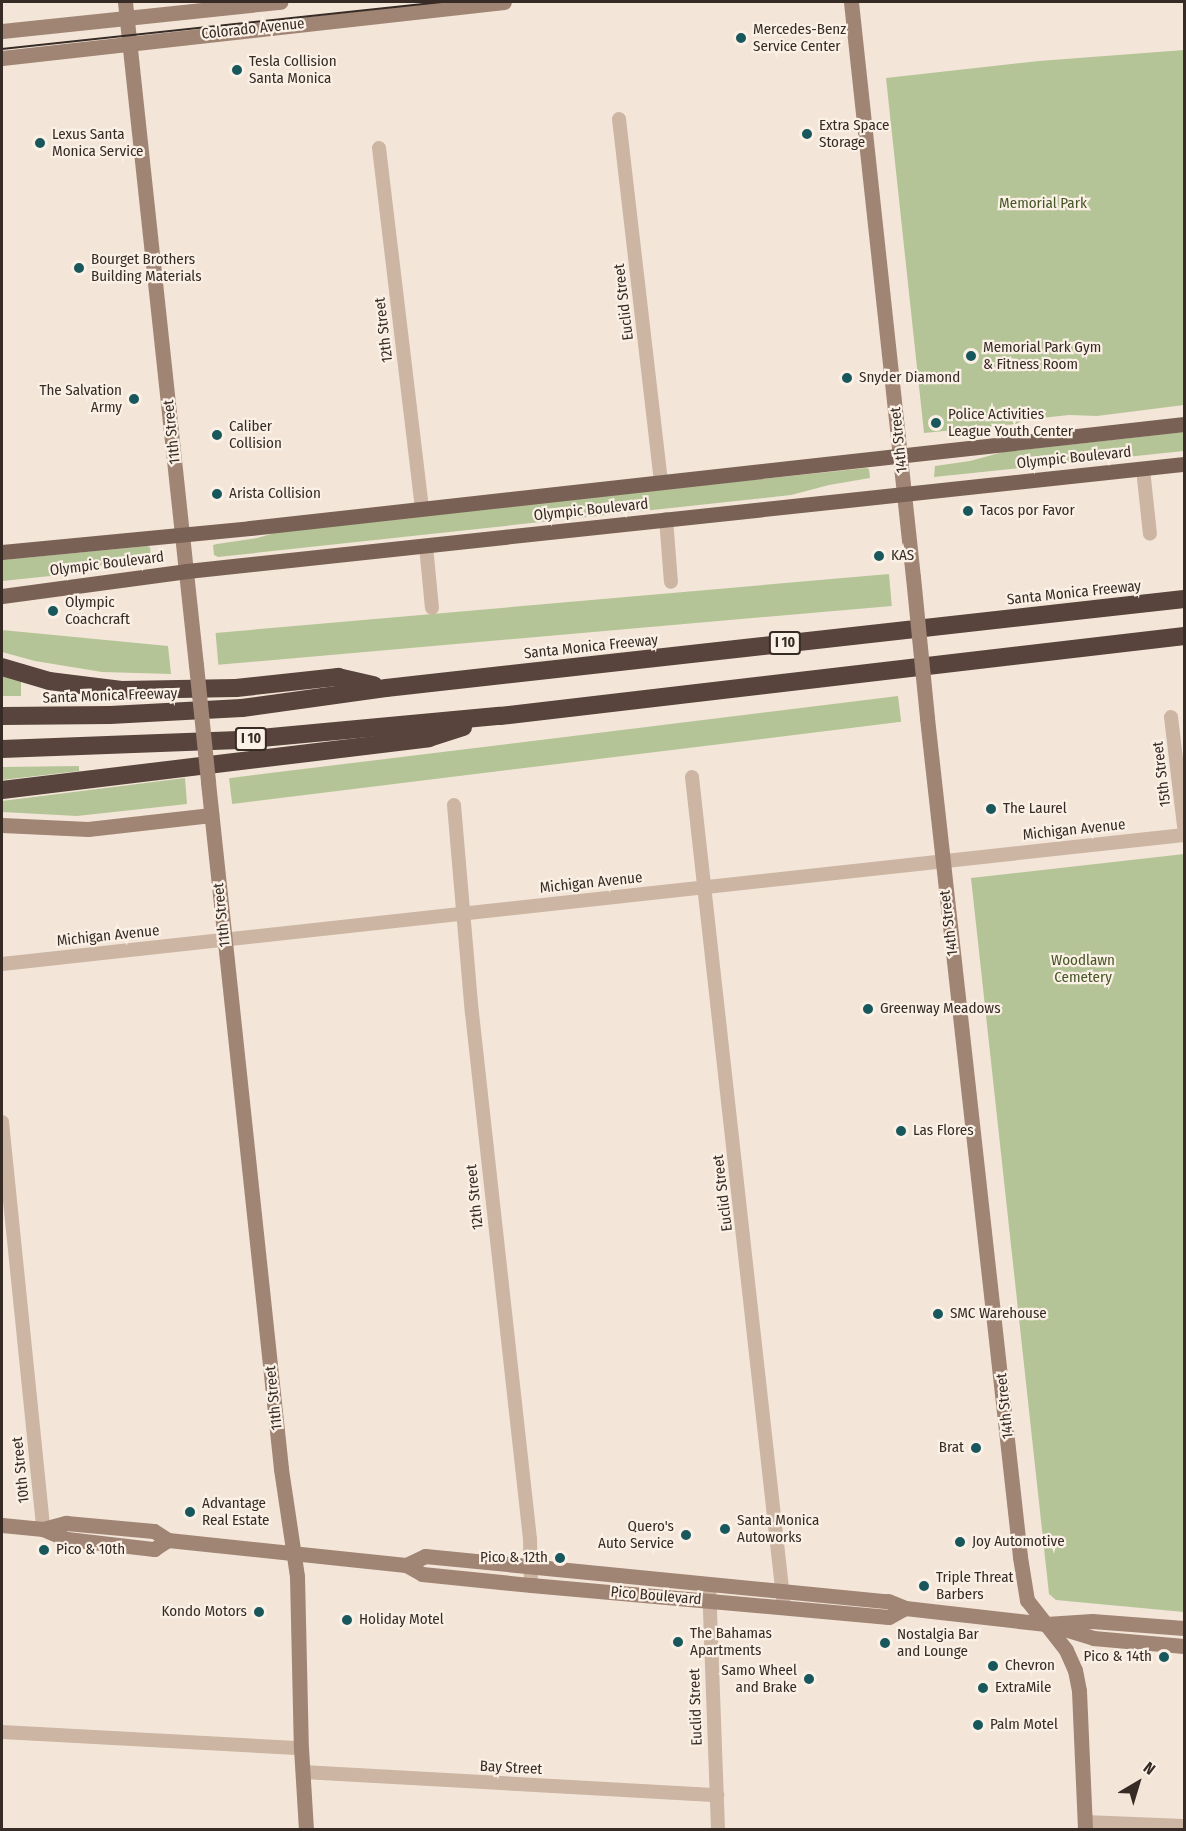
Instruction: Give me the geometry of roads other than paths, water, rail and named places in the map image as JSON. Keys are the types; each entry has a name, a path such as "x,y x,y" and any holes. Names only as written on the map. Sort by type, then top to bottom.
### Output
{"highway":[{"name":"Santa Monica Freeway","path":"2,716 110,715 242,708 386,688 1185,599"},
{"name":"I 10","path":"2,749 239,740 500,716 1185,636"},
{"path":"2,667 48,681 121,690 236,688 338,677 386,688"},
{"path":"2,790 429,738 500,716"}],"main road":[{"name":"Olympic Boulevard","path":"2,552 183,535 1185,424"},
{"name":"Olympic Boulevard","path":"2,596 187,572 1185,464"}],"street":[{"name":"11th Street","path":"125,2 281,1469 294,1551 306,1830"},
{"name":"Colorado Avenue","path":"2,31 280,2"},
{"name":"Colorado Avenue","path":"2,58 504,2"},
{"name":"14th Street","path":"851,2 942,861 1020,1557 1027,1600 1066,1650 1079,1691 1085,1826"},
{"name":"Euclid Street","path":"619,118 661,482"},
{"name":"12th Street","path":"379,148 422,509"},
{"path":"1143,469 1150,534"},
{"path":"666,519 671,582"},
{"path":"426,546 432,608"},
{"name":"15th Street","path":"1171,717 1185,826"},
{"name":"Euclid Street","path":"692,777 784,1599"},
{"name":"12th Street","path":"454,805 463,914 531,1566 531,1585"},
{"path":"2,825 88,829 211,815"},
{"name":"Michigan Avenue","path":"2,964 1185,835"},
{"name":"10th Street","path":"2,1122 43,1529"},
{"name":"Pico Boulevard","path":"2,1525 43,1529 66,1523 154,1531 168,1540 294,1551 406,1565 422,1574 531,1585 708,1600 888,1601 905,1608 1046,1624 1093,1638 1185,1646"},
{"name":"Pico Boulevard","path":"406,1565 425,1556 709,1584 784,1599"},
{"name":"Euclid Street","path":"709,1584 718,1830"},
{"name":"Pico Boulevard","path":"1046,1624 1092,1621 1185,1628"},
{"path":"2,1732 301,1748"},
{"name":"Bay Street","path":"303,1772 717,1796"},
{"path":"1085,1826 1185,1826"}],"tram line":[{"path":"2,49 441,2"}],"place":[{"name":"Mercedes-Benz Service Center","path":"741,38"},
{"name":"Tesla Collision Santa Monica","path":"237,70"},
{"name":"Extra Space Storage","path":"807,134"},
{"name":"Lexus Santa Monica Service","path":"40,143"},
{"name":"Bourget Brothers Building Materials","path":"79,268"},
{"name":"Memorial Park Gym & Fitness Room","path":"971,356"},
{"name":"Snyder Diamond","path":"847,378"},
{"name":"The Salvation Army","path":"134,399"},
{"name":"Police Activities League Youth Center","path":"936,423"},
{"name":"Caliber Collision","path":"217,435"},
{"name":"Arista Collision","path":"217,494"},
{"name":"Tacos por Favor","path":"968,511"},
{"name":"KAS","path":"879,556"},
{"name":"Olympic Coachcraft","path":"53,611"},
{"name":"The Laurel","path":"991,809"},
{"name":"Greenway Meadows","path":"868,1009"},
{"name":"Las Flores","path":"901,1131"},
{"name":"SMC Warehouse","path":"938,1314"},
{"name":"Brat","path":"976,1448"},
{"name":"Advantage Real Estate","path":"190,1512"},
{"name":"Santa Monica Autoworks","path":"725,1529"},
{"name":"Quero's Auto Service","path":"686,1535"},
{"name":"Joy Automotive","path":"960,1542"},
{"name":"Pico & 10th","path":"44,1550"},
{"name":"Pico & 12th","path":"560,1558"},
{"name":"Triple Threat Barbers","path":"924,1586"},
{"name":"Kondo Motors","path":"259,1612"},
{"name":"Holiday Motel","path":"347,1620"},
{"name":"The Bahamas Apartments","path":"678,1642"},
{"name":"Nostalgia Bar and Lounge","path":"885,1643"},
{"name":"Pico & 14th","path":"1164,1657"},
{"name":"Chevron","path":"993,1666"},
{"name":"Samo Wheel and Brake","path":"809,1679"},
{"name":"ExtraMile","path":"983,1688"},
{"name":"Palm Motel","path":"978,1725"}],"park label":[{"name":"Memorial Park","path":"1043,204"},
{"name":"Woodlawn Cemetery","path":"1083,968"}]}
